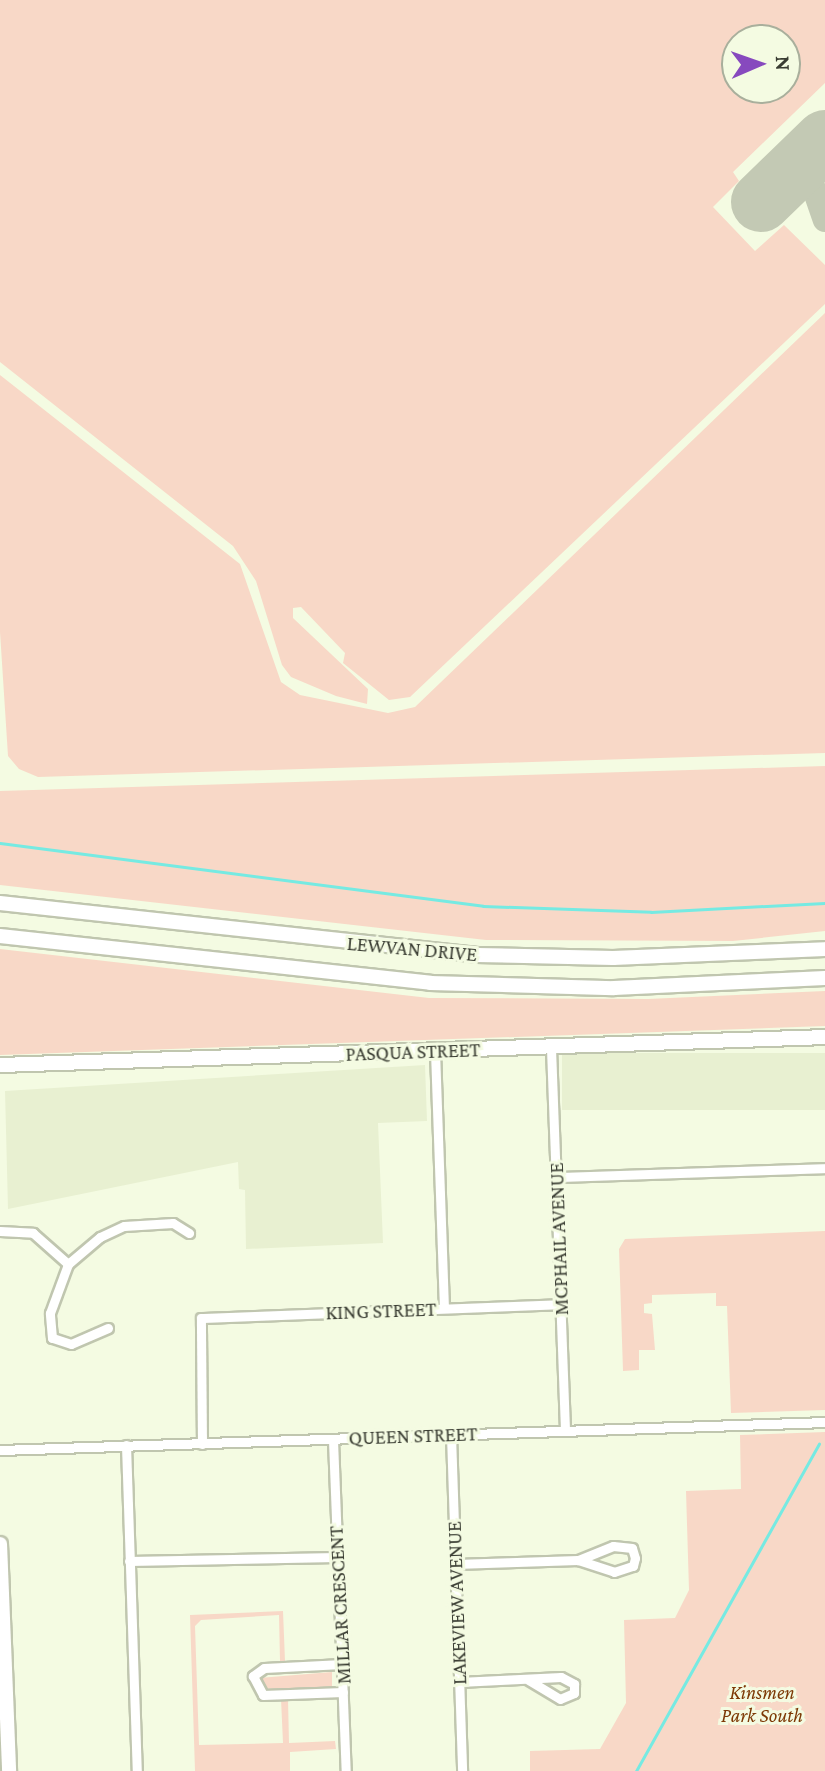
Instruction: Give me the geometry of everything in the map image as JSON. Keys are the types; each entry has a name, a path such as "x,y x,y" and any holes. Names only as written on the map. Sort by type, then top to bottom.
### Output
{"main road":[{"name":"LEWVAN DRIVE","path":"0,904 477,955 627,958 825,949"},
{"name":"LEWVAN DRIVE","path":"0,936 430,983 614,988 825,978"},
{"name":"PASQUA STREET","path":"0,1065 825,1037"},
{"path":"0,1544 9,1771"}],"street":[{"name":"MCPHAIL AVENUE","path":"551,1048 565,1430"},
{"path":"435,1051 444,1308"},
{"path":"557,1177 825,1168"},
{"path":"108,1328 71,1344 52,1338 50,1313 68,1264 100,1237 124,1226 156,1221 173,1223 189,1233"},
{"path":"0,1231 33,1233 68,1264"},
{"name":"KING STREET","path":"202,1444 201,1318 561,1304"},
{"name":"QUEEN STREET","path":"0,1450 825,1422"},
{"name":"LAKEVIEW AVENUE","path":"451,1435 462,1771"},
{"name":"MILLAR CRESCENT","path":"333,1440 346,1771"},
{"path":"126,1445 137,1771"},
{"path":"455,1564 578,1560 613,1546 632,1548 635,1558 633,1566 614,1572 578,1560"},
{"path":"129,1561 337,1557"},
{"path":"342,1664 264,1668 253,1676 263,1695 343,1692"},
{"path":"459,1682 528,1680"}],"shaded area":[{"path":"562,1053 825,1053 825,1110 562,1110"},
{"path":"425,1065 427,1121 378,1123 383,1243 246,1249 245,1190 239,1189 238,1162 8,1209 5,1091"}],"green space":[{"path":"0,0 825,0 825,83 733,172 739,181 713,207 755,251 784,225 825,265 825,304 410,697 389,700 343,663 345,653 301,607 293,608 293,618 368,689 367,704 336,696 291,677 282,665 256,581 233,546 0,362"},
{"path":"825,313 825,753 38,777 19,769 8,756 0,632 0,375 240,564 281,682 300,695 388,713 415,707"},
{"path":"825,766 825,931 733,941 486,940 0,885 0,791"},
{"path":"0,949 429,998 648,999 825,991 825,1026 0,1055"},
{"path":"825,1231 825,1410 731,1413 727,1306 716,1306 716,1293 652,1295 652,1303 644,1304 644,1313 652,1314 655,1350 639,1350 639,1370 623,1371 619,1249 625,1239"},
{"name":"Kinsmen Park South","path":"825,1432 825,1771 530,1771 530,1751 600,1749 626,1703 624,1620 675,1618 689,1590 686,1491 741,1489 740,1435"},
{"path":"283,1611 285,1661 280,1661 279,1615 201,1620 195,1626 199,1745 283,1743 281,1699 288,1699 289,1743 335,1741 336,1749 290,1752 290,1771 195,1771 190,1615"},
{"path":"332,1672 332,1687 263,1689 259,1678"}],"waterway":[{"path":"0,843 483,906 651,912 825,903"},
{"path":"636,1771 819,1444"}],"taxiway":[{"path":"825,148 815,162 812,183 825,220"}],"runway":[{"path":"761,202 825,140"}]}
